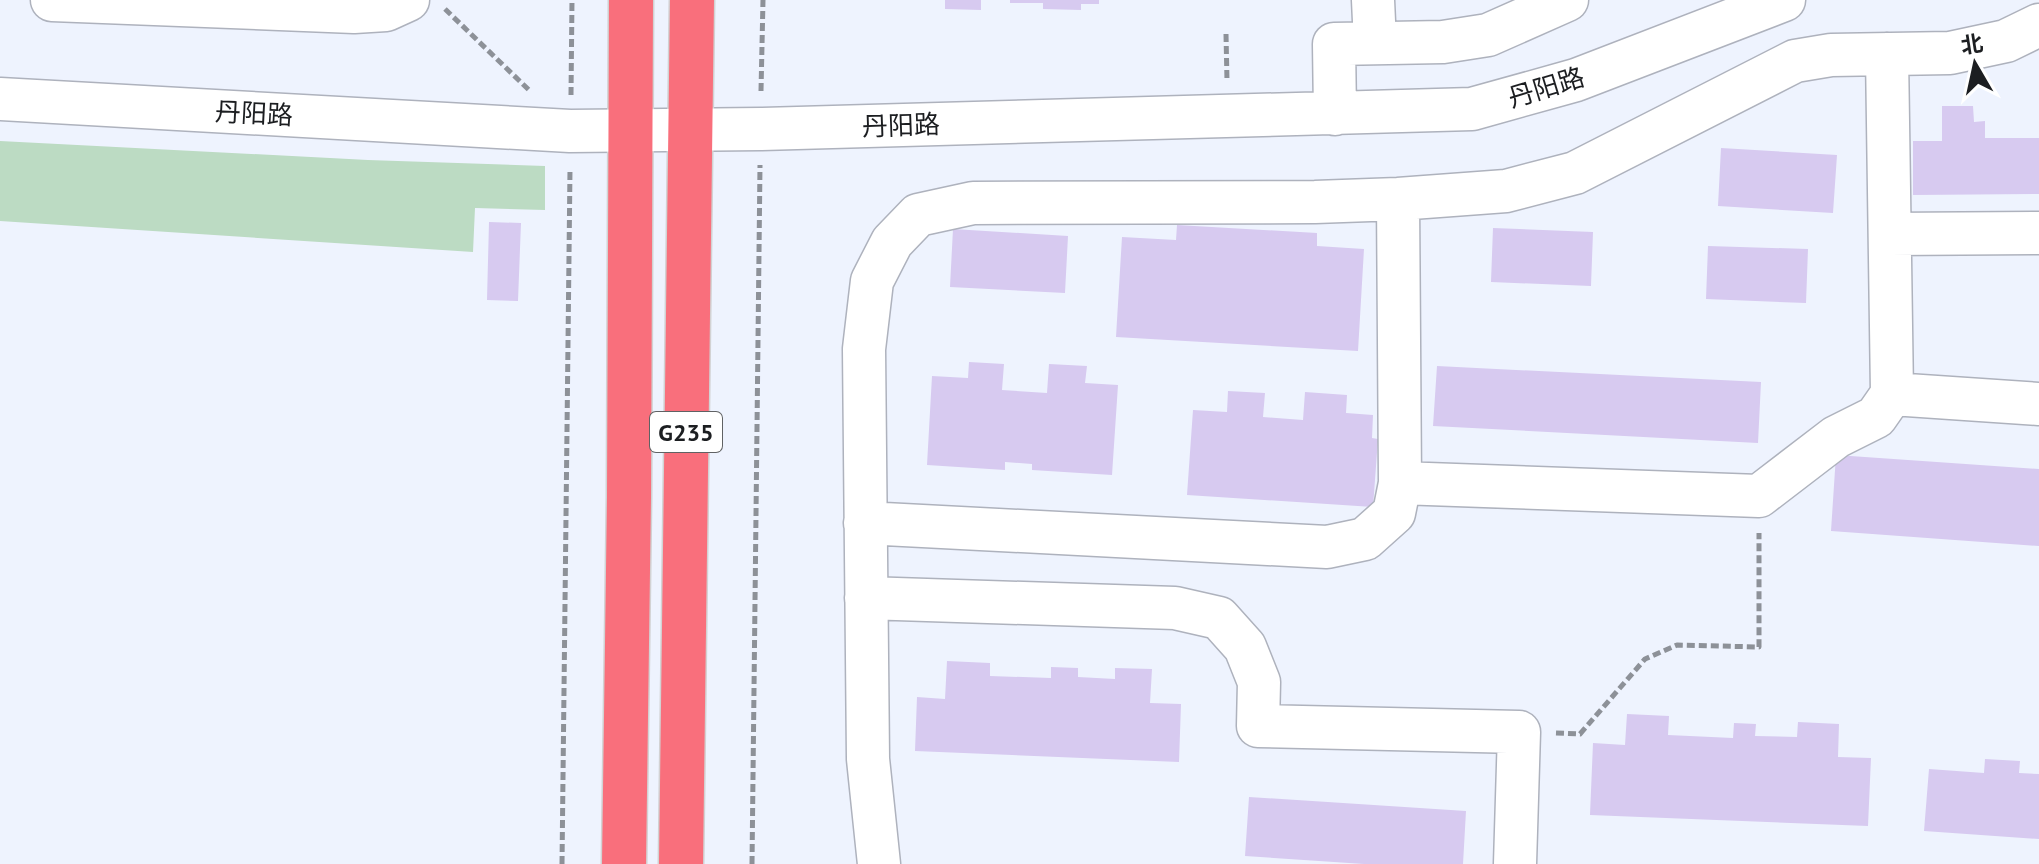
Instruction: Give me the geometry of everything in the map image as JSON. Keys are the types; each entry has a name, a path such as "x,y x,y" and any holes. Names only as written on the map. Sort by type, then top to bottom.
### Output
{"highway":[{"name":"G235","path":"624,864 631,0"},
{"name":"G235","path":"681,864 692,0"}],"street":[{"path":"52,0 354,12 386,10 408,0"},
{"path":"1373,0 1394,43 1413,111"},
{"path":"1335,114 1334,44 1443,42 1488,35 1567,0"},
{"name":"丹阳路","path":"0,99 570,131 761,129 1472,109 1576,80 1784,0"},
{"path":"879,864 868,759 864,349 872,281 892,242 918,215 973,203 1315,202 1506,191 1575,173 1795,61 1831,55 1950,53 2006,41 2039,25"},
{"path":"1400,483 1759,496 1836,437 1876,417 1892,394 1887,54"},
{"path":"865,523 1327,547 1365,539 1394,513 1400,483 1398,199"},
{"path":"1890,234 2039,233"},
{"path":"1892,394 2039,404"},
{"path":"866,598 1175,608 1219,618 1245,647 1259,682 1258,726 1519,732 1515,864"}],"path":[{"path":"436,0 570,131"},
{"path":"562,864 572,0"},
{"path":"752,864 763,0"},
{"path":"1519,732 1580,734 1645,659 1677,645 1759,647 1759,496"}],"green space":[{"path":"0,141 545,166 545,210 475,208 473,252 0,221"}],"building":[{"path":"945,0 981,0 981,10 945,9"},
{"path":"1010,0 1099,0 1099,4 1081,4 1081,10 1043,9 1043,3 1010,3"},
{"path":"1942,106 1973,106 1974,122 1985,121 1985,138 2039,138 2039,194 1913,195 1913,141 1942,141"},
{"path":"1721,148 1837,155 1833,213 1718,206"},
{"path":"489,222 521,223 518,301 487,300"},
{"path":"1177,225 1317,233 1317,246 1364,249 1358,351 1116,337 1122,237 1176,240"},
{"path":"1493,228 1593,232 1591,286 1491,282"},
{"path":"953,229 1068,236 1065,293 950,287"},
{"path":"1708,246 1808,249 1806,303 1706,299"},
{"path":"969,362 1004,364 1002,390 1047,393 1049,364 1087,366 1085,383 1118,385 1112,475 1032,470 1032,464 1005,462 1005,470 927,465 932,376 968,378"},
{"path":"1437,366 1761,382 1758,443 1433,426"},
{"path":"1228,391 1265,393 1263,417 1303,420 1305,392 1347,395 1346,413 1373,415 1372,438 1378,439 1373,507 1187,495 1193,410 1227,412"},
{"path":"1836,455 2039,469 2039,546 1831,531"},
{"path":"947,661 990,663 990,676 1051,678 1051,667 1078,668 1078,677 1115,679 1115,668 1152,669 1150,703 1181,704 1179,762 915,751 917,697 945,699"},
{"path":"1627,714 1669,716 1668,735 1733,738 1734,723 1756,724 1755,736 1797,737 1798,722 1839,724 1838,757 1871,758 1868,826 1590,815 1593,743 1625,745"},
{"path":"1985,759 2020,761 2019,773 2039,774 2039,839 1924,831 1929,769 1984,773"},
{"path":"1249,797 1466,811 1463,864 1364,864 1245,856"}]}
